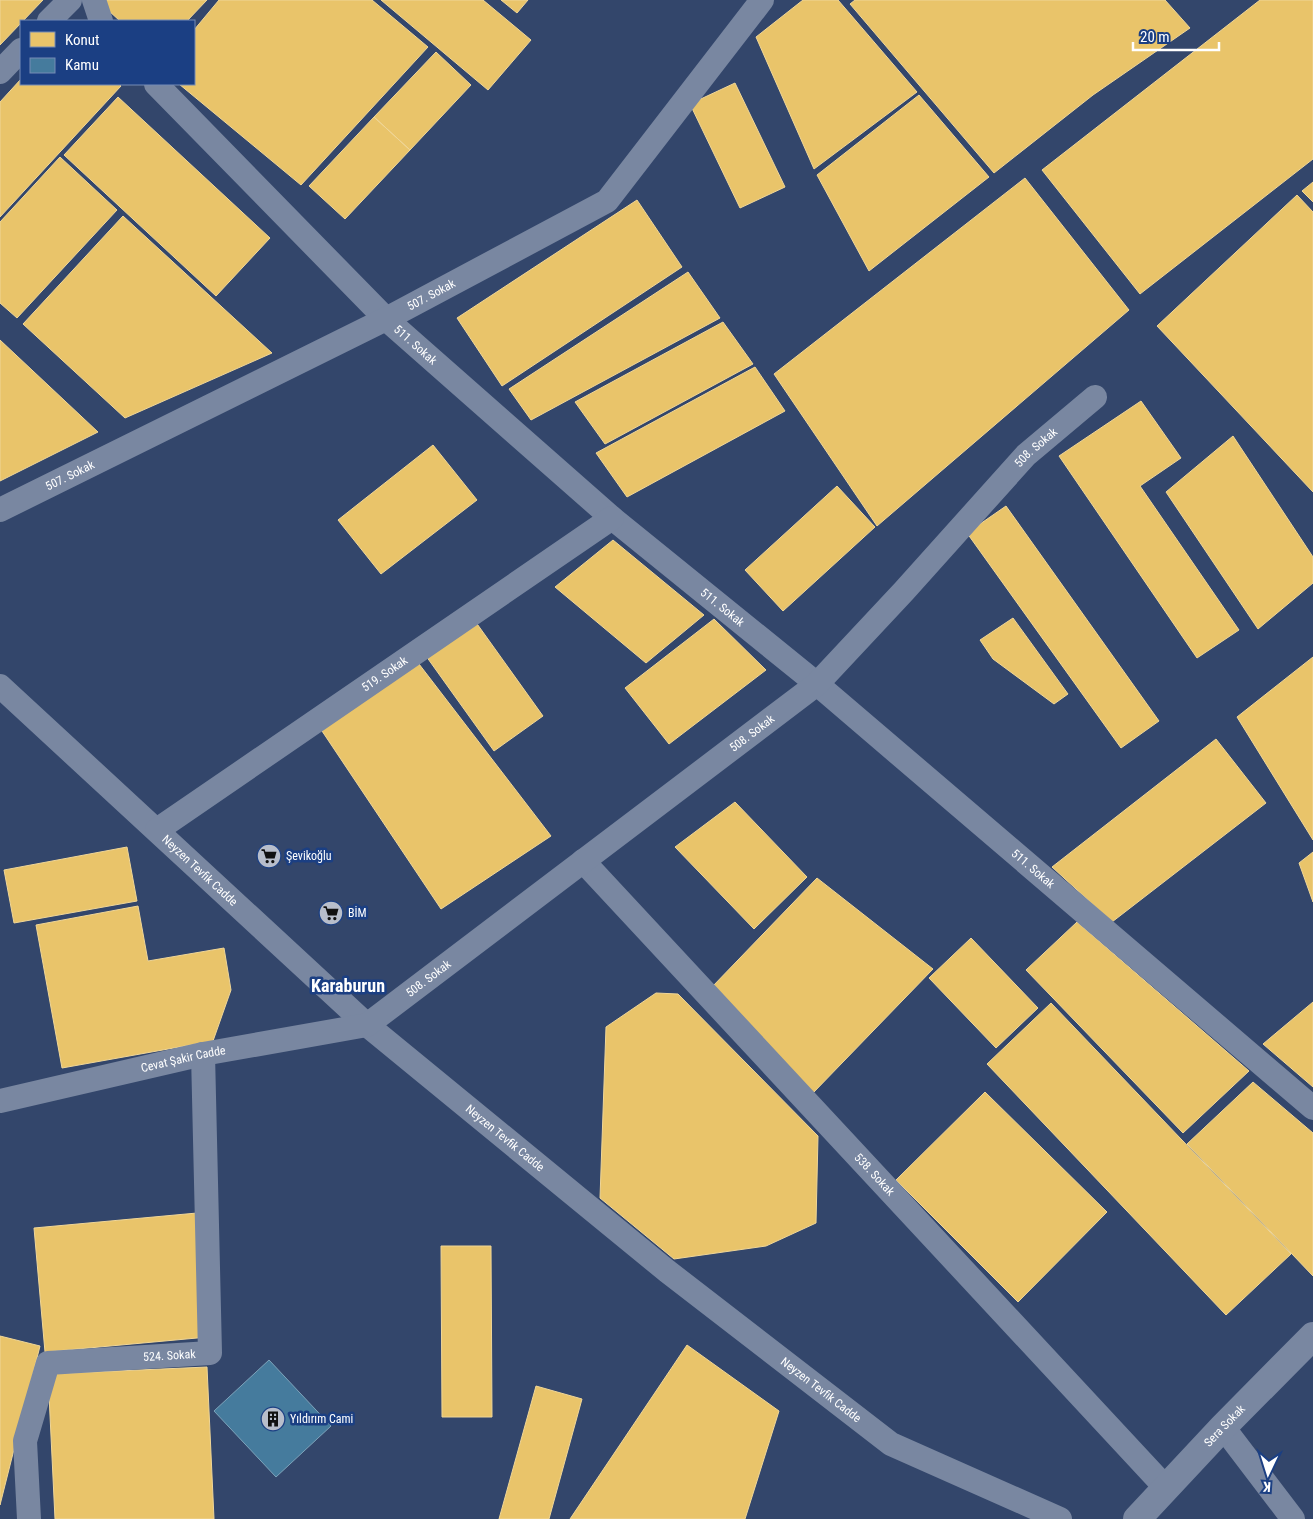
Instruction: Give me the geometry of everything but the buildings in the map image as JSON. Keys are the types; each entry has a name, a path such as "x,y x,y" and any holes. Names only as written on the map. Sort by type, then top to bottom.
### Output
{"street":[{"path":"50,20 70,0"},
{"path":"94,0 101,20"},
{"name":"507. Sokak","path":"0,510 386,319 607,201 762,0"},
{"path":"0,72 20,51"},
{"name":"511. Sokak","path":"157,85 386,319 612,518 817,684 1313,1108"},
{"name":"508. Sokak","path":"368,1024 817,684 904,591 1026,455 1095,397"},
{"name":"519. Sokak","path":"157,830 612,518"},
{"name":"Neyzen Tevfik Cadde","path":"0,686 368,1024 667,1271 891,1444 1060,1519"},
{"name":"538. Sokak","path":"583,861 1166,1488"},
{"name":"Cevat Şakir Cadde","path":"0,1101 203,1054 368,1024"},
{"name":"524. Sokak","path":"29,1519 25,1441 48,1363 210,1353 203,1054"},
{"name":"Sera Sokak","path":"1137,1519 1223,1427 1313,1336"},
{"path":"1223,1427 1293,1519"}],"place":[{"name":"Şevikoğlu","path":"269,856"},
{"name":"BİM","path":"331,913"},
{"name":"Yıldırım Cami","path":"273,1419"}],"district":[{"name":"Karaburun","path":"348,985"}]}
